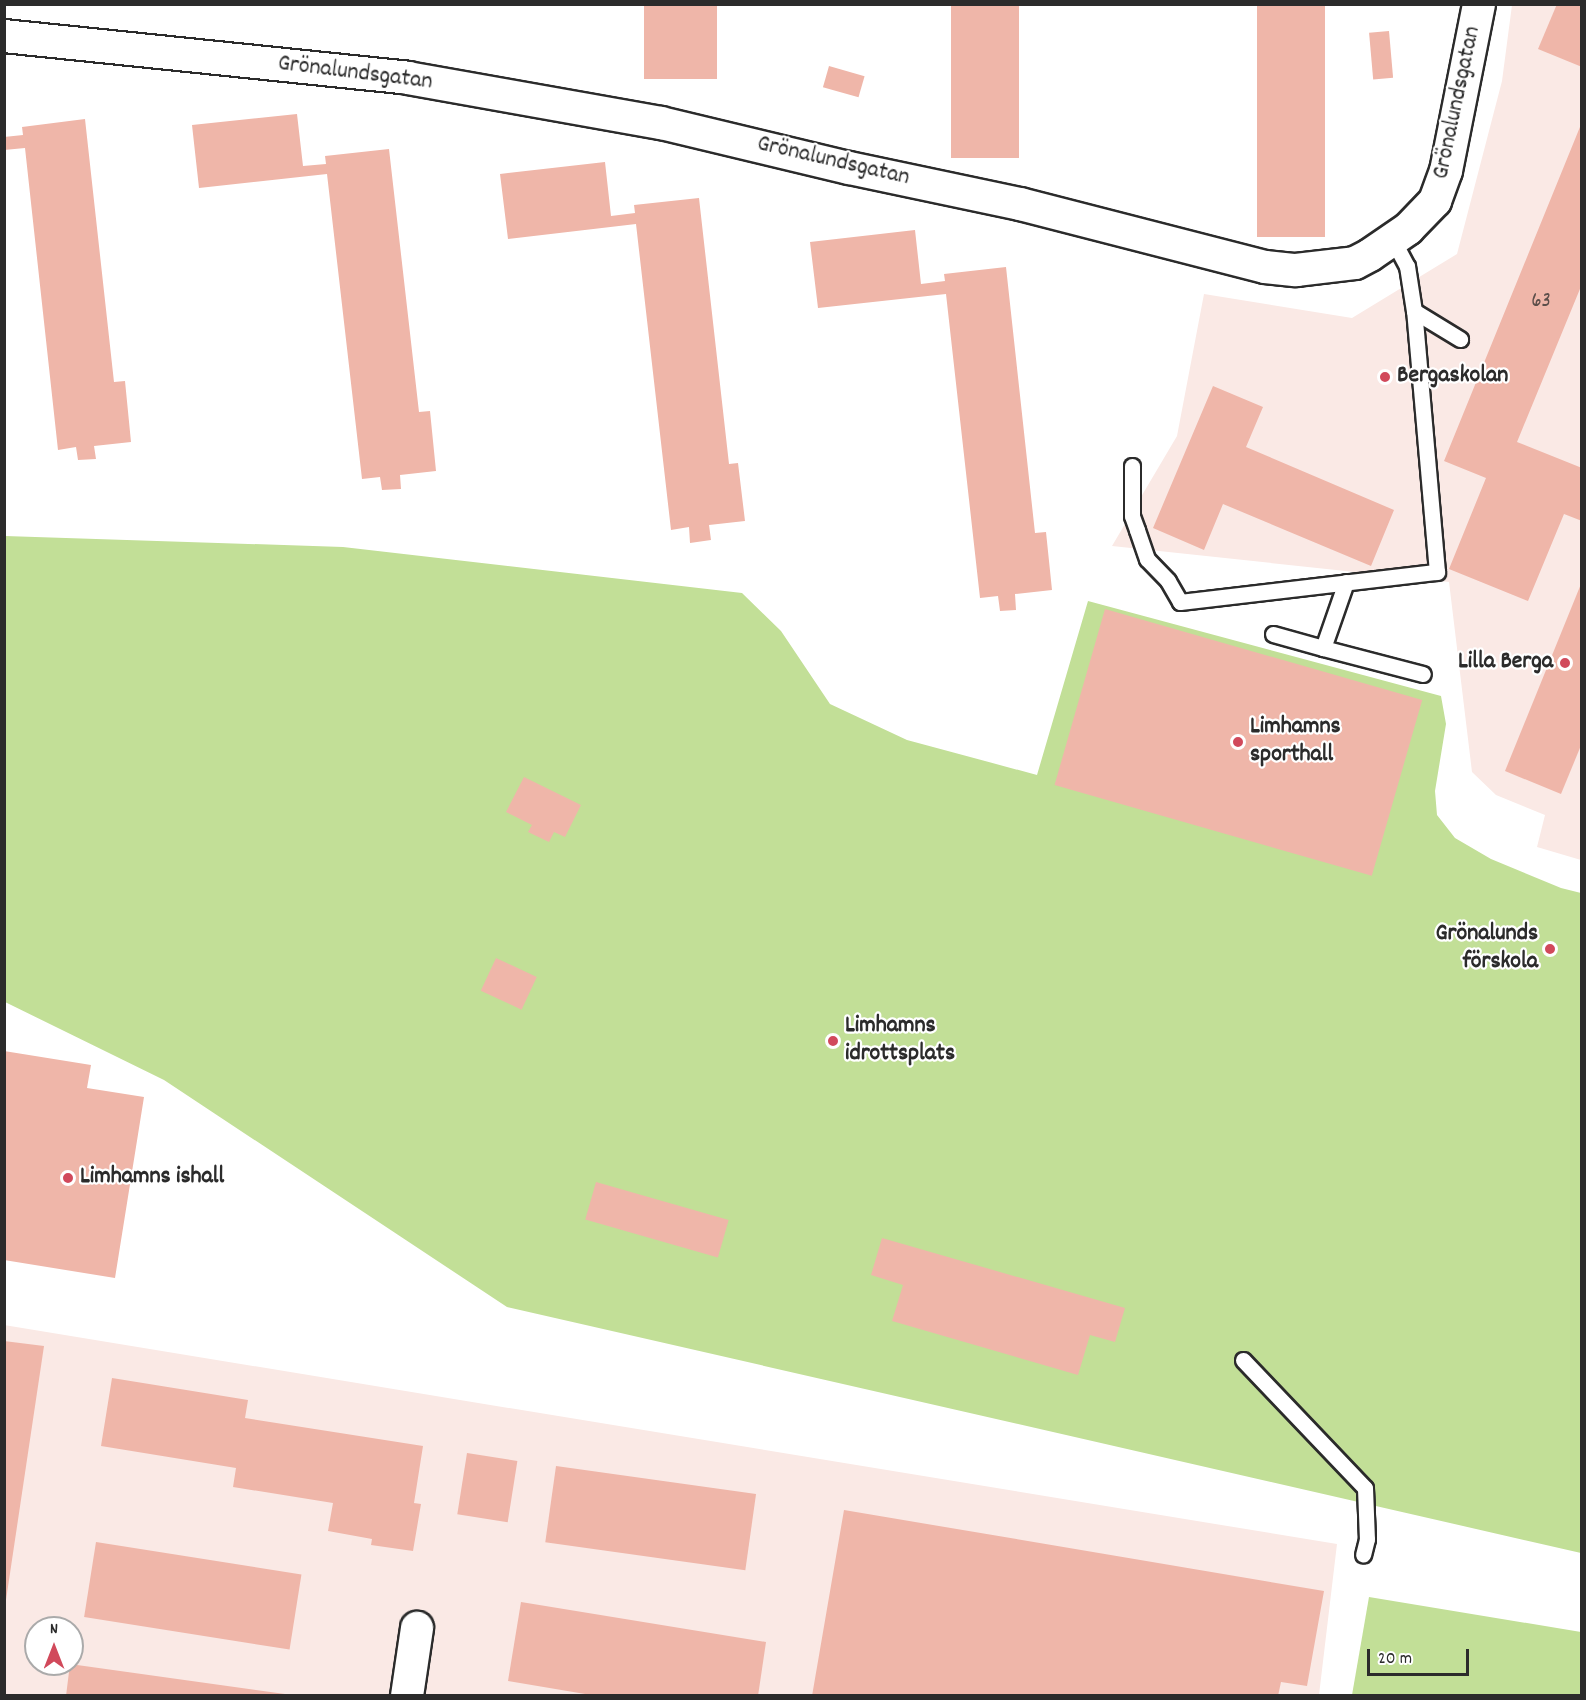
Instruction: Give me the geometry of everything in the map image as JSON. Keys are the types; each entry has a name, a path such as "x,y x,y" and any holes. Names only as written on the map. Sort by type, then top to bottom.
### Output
{"street":[{"name":"Grönalundsgatan","path":"4,36 408,78 650,121 849,168 1028,206 1265,267 1296,270 1354,263 1408,229 1435,201 1442,181 1479,4"},
{"path":"407,1695 417,1628"}],"lane":[{"path":"1132,466 1132,516 1147,559 1168,581 1180,602 1437,572 1414,311 1407,266 1393,240"},
{"path":"1414,311 1460,339"},
{"path":"1323,648 1346,582"},
{"path":"1273,634 1423,674"},
{"path":"1243,1360 1365,1488 1367,1539 1363,1555"}],"shaded area":[{"name":"Bergaskolan","path":"1512,5 1581,5 1581,860 1537,847 1545,815 1496,795 1472,772 1449,582 1112,546 1177,436 1204,294 1352,318 1457,254 1502,81"},
{"path":"4,1325 1337,1544 1319,1695 5,1695"}],"green space":[{"name":"Limhamns idrottsplats","path":"5,536 343,547 742,593 781,631 830,704 907,740 1037,775 1088,601 1441,696 1446,724 1435,791 1437,815 1455,838 1491,859 1561,888 1581,893 1581,1553 507,1307 164,1080 5,1002"},
{"path":"1369,1597 1581,1632 1581,1695 1352,1695"}],"building":[{"path":"644,4 717,4 717,79 644,79"},
{"path":"951,4 1019,4 1019,158 951,158"},
{"path":"1257,4 1325,4 1325,237 1257,237"},
{"path":"1557,4 1582,4 1582,67 1538,49"},
{"path":"1389,31 1393,78 1373,80 1369,33"},
{"path":"829,66 865,76 859,97 823,87"},
{"path":"297,114 303,166 326,164 325,156 389,149 419,412 430,411 436,471 400,475 401,489 382,490 380,477 362,479 327,174 199,188 192,125"},
{"path":"85,119 114,382 125,381 131,442 94,446 96,459 78,460 76,447 58,450 25,148 4,150 4,137 23,135 22,127"},
{"path":"1582,122 1582,284 1517,442 1582,468 1582,521 1564,514 1528,601 1449,569 1486,478 1444,461"},
{"path":"605,162 611,216 635,213 634,205 699,198 729,464 738,463 745,521 709,525 711,540 690,543 689,527 671,530 636,224 508,239 500,174"},
{"path":"915,230 921,284 945,281 944,274 1006,267 1035,533 1046,532 1052,590 1015,594 1016,610 1000,611 998,596 980,598 946,294 818,308 810,242"},
{"path":"1213,386 1263,407 1246,447 1394,510 1371,566 1223,504 1204,550 1153,528"},
{"name":"Lilla Berga","path":"1581,584 1582,743 1561,794 1505,771"},
{"name":"Limhamns sporthall","path":"1105,609 1422,700 1372,876 1055,785"},
{"path":"524,777 581,805 565,837 554,832 549,842 528,832 532,825 506,812"},
{"path":"496,958 537,977 522,1010 481,991"},
{"name":"Limhamns ishall","path":"4,1051 91,1065 87,1088 144,1097 115,1278 4,1260"},
{"path":"596,1182 729,1220 718,1258 585,1219"},
{"path":"882,1238 1125,1308 1115,1342 1090,1335 1078,1375 892,1321 903,1285 871,1275"},
{"path":"4,1341 44,1346 6,1600 4,1600"},
{"path":"112,1378 248,1400 245,1418 423,1446 414,1503 421,1504 413,1551 371,1545 372,1539 328,1531 333,1503 233,1487 236,1468 101,1446"},
{"path":"467,1453 517,1461 508,1522 457,1514"},
{"path":"556,1466 756,1494 745,1570 545,1542"},
{"path":"844,1510 1324,1591 1307,1686 1281,1682 1278,1696 812,1696"},
{"path":"96,1542 301,1575 290,1650 84,1617"},
{"path":"521,1602 766,1642 758,1696 597,1696 508,1681"},
{"path":"84,1666 285,1694 285,1696 66,1696 68,1676 84,1676"}],"place":[{"name":"Bergaskolan","path":"1385,377"},
{"name":"Lilla Berga","path":"1565,663"},
{"name":"Limhamns sporthall","path":"1238,742"},
{"name":"Grönalunds förskola","path":"1550,949"},
{"name":"Limhamns idrottsplats","path":"833,1041"},
{"name":"Limhamns ishall","path":"68,1178"}]}
